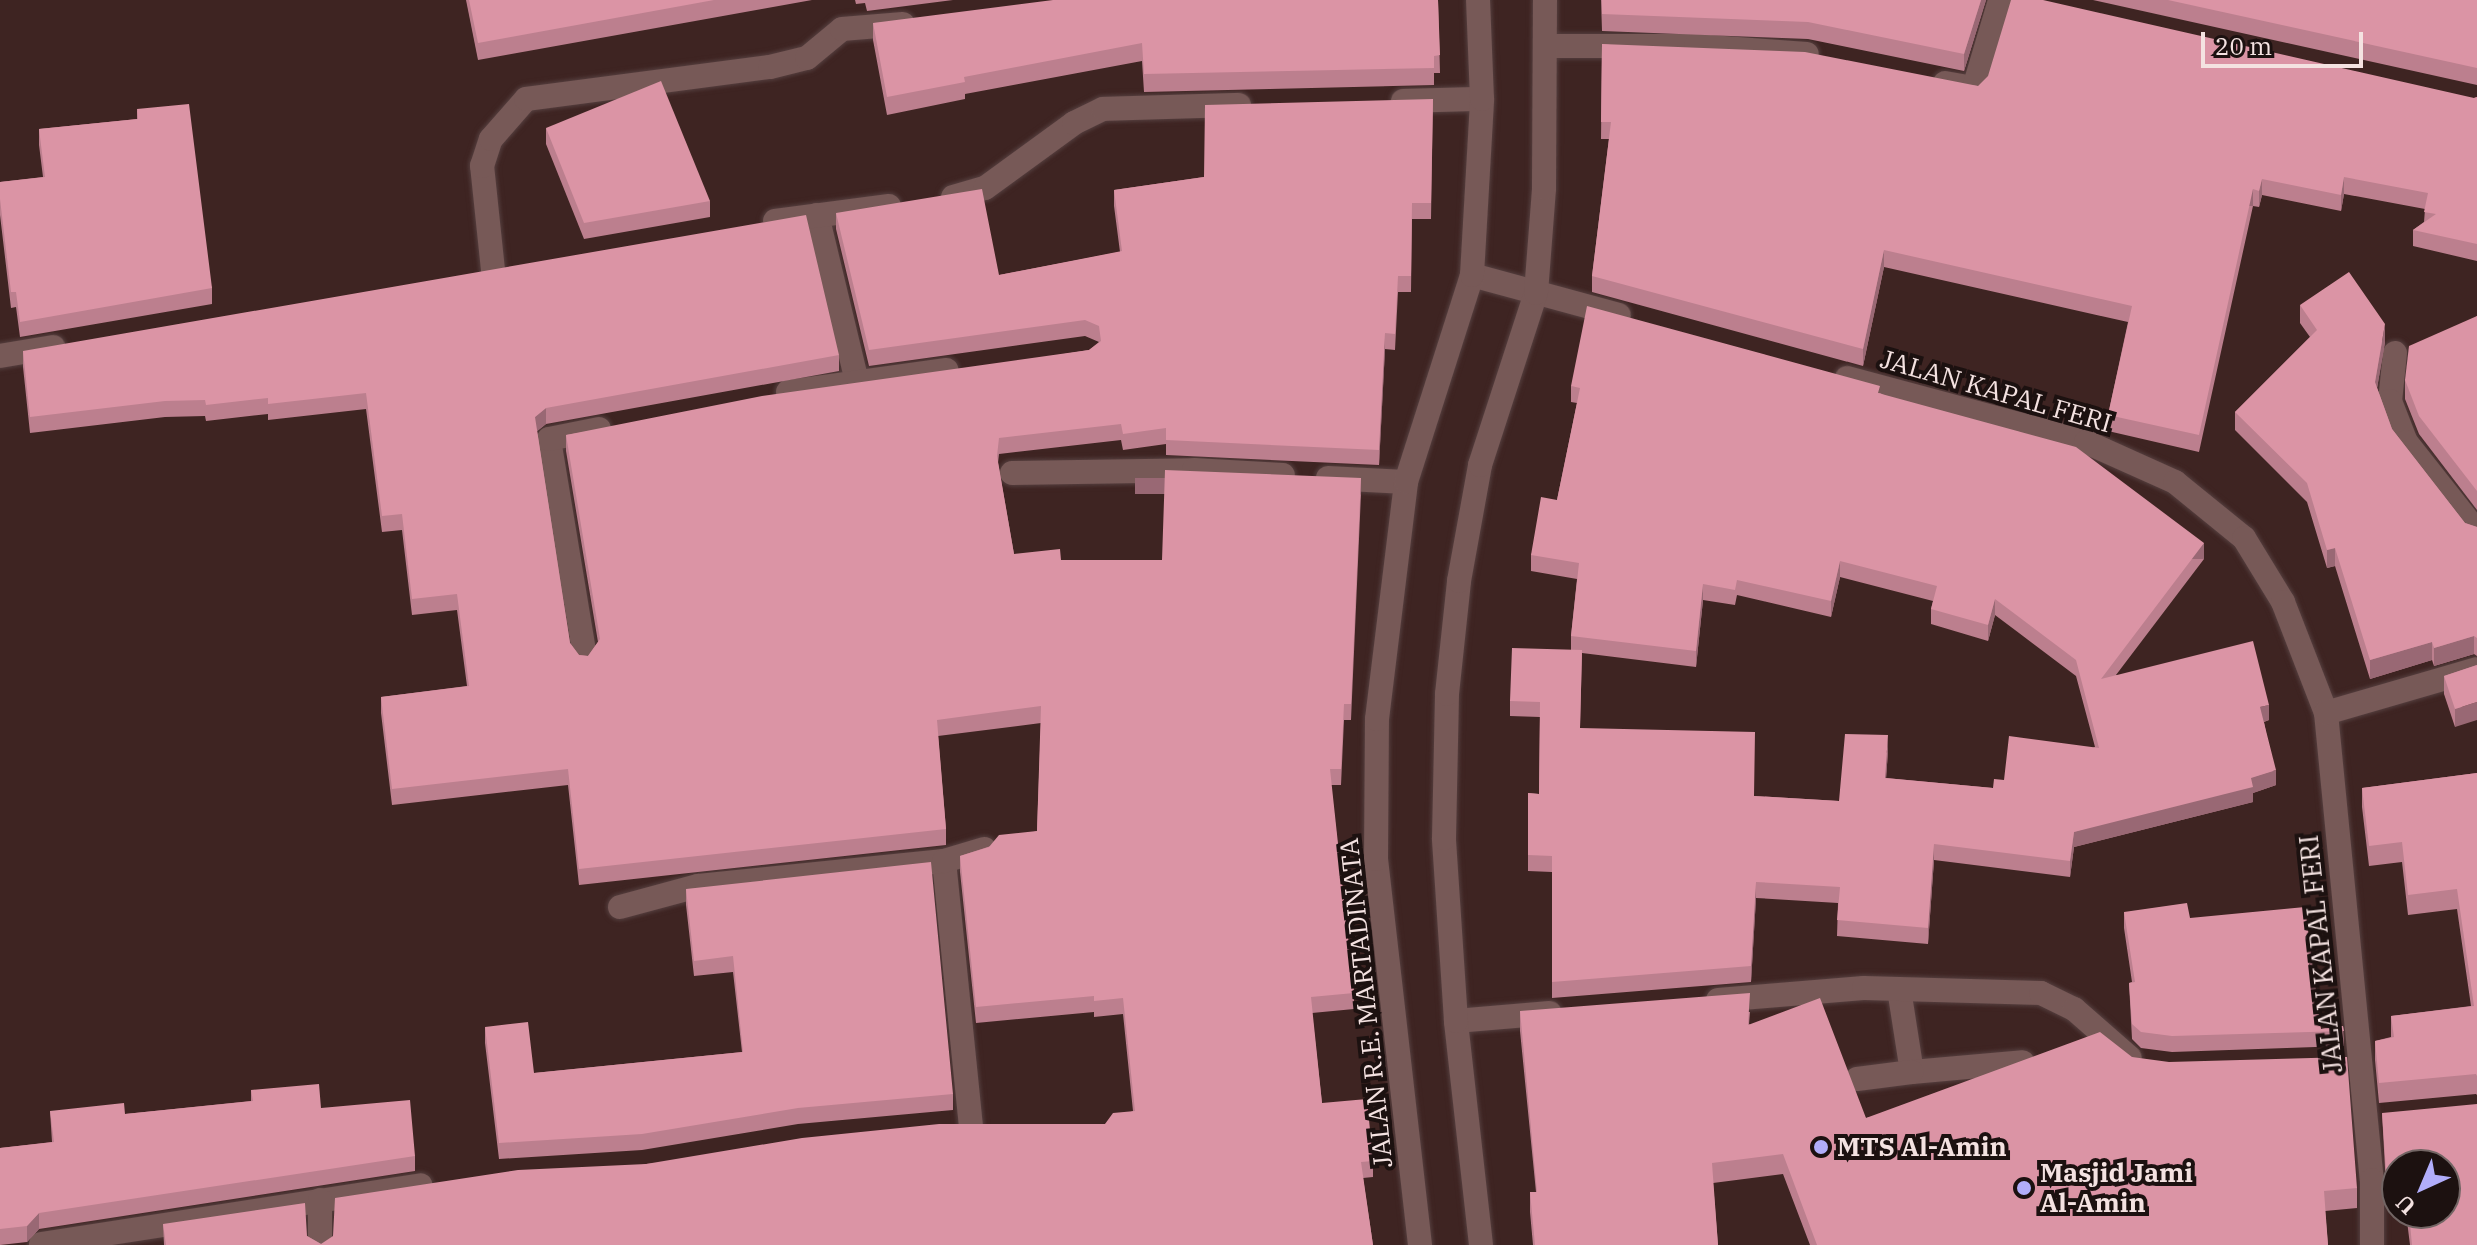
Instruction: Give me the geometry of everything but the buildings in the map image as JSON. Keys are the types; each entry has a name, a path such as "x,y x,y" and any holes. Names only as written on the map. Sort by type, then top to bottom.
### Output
{"street":[{"name":"JALAN R.E. MARTADINATA","path":"1420,1245 1376,859 1377,719 1406,482 1472,275 1482,99 1478,0"},
{"path":"1481,1245 1456,1021 1444,838 1447,694 1459,581 1480,465 1536,293 1544,188 1545,0"},
{"path":"1917,77 1974,88 2000,0"},
{"path":"493,270 482,166 491,139 526,99 770,67 807,58 842,29 932,21"},
{"path":"1545,46 1734,47 1833,60"},
{"path":"1372,102 1482,99"},
{"path":"745,226 916,202 985,188 1074,123 1103,109 1261,105"},
{"path":"817,215 857,382"},
{"path":"462,275 524,264"},
{"path":"1472,275 1643,322"},
{"path":"0,356 77,343"},
{"path":"2395,353 2390,401 2406,442 2477,532"},
{"path":"759,397 964,368"},
{"name":"JALAN KAPAL FERI","path":"1826,372 2086,442 2175,482 2244,538 2283,602 2326,713 2366,1119 2372,1245"},
{"path":"585,657 549,439 624,424"},
{"path":"1012,473 1194,470 1406,482"},
{"path":"2326,713 2477,669"},
{"path":"620,907 698,886 944,861 984,849"},
{"path":"944,861 960,1126 1003,1126"},
{"path":"1691,1002 1899,989 2041,993 2074,1009 2135,1062 2159,1065"},
{"path":"1899,989 1912,1072"},
{"path":"1456,1021 1582,1011"},
{"path":"2328,1062 2360,1061"},
{"path":"1857,1079 2023,1062"},
{"path":"2366,1119 2397,1116"},
{"path":"41,1244 442,1182"},
{"path":"320,1200 320,1245"}],"place":[{"name":"MTS Al-Amin","path":"1821,1147"},
{"name":"Masjid Jami Al-Amin","path":"2024,1188"}]}
